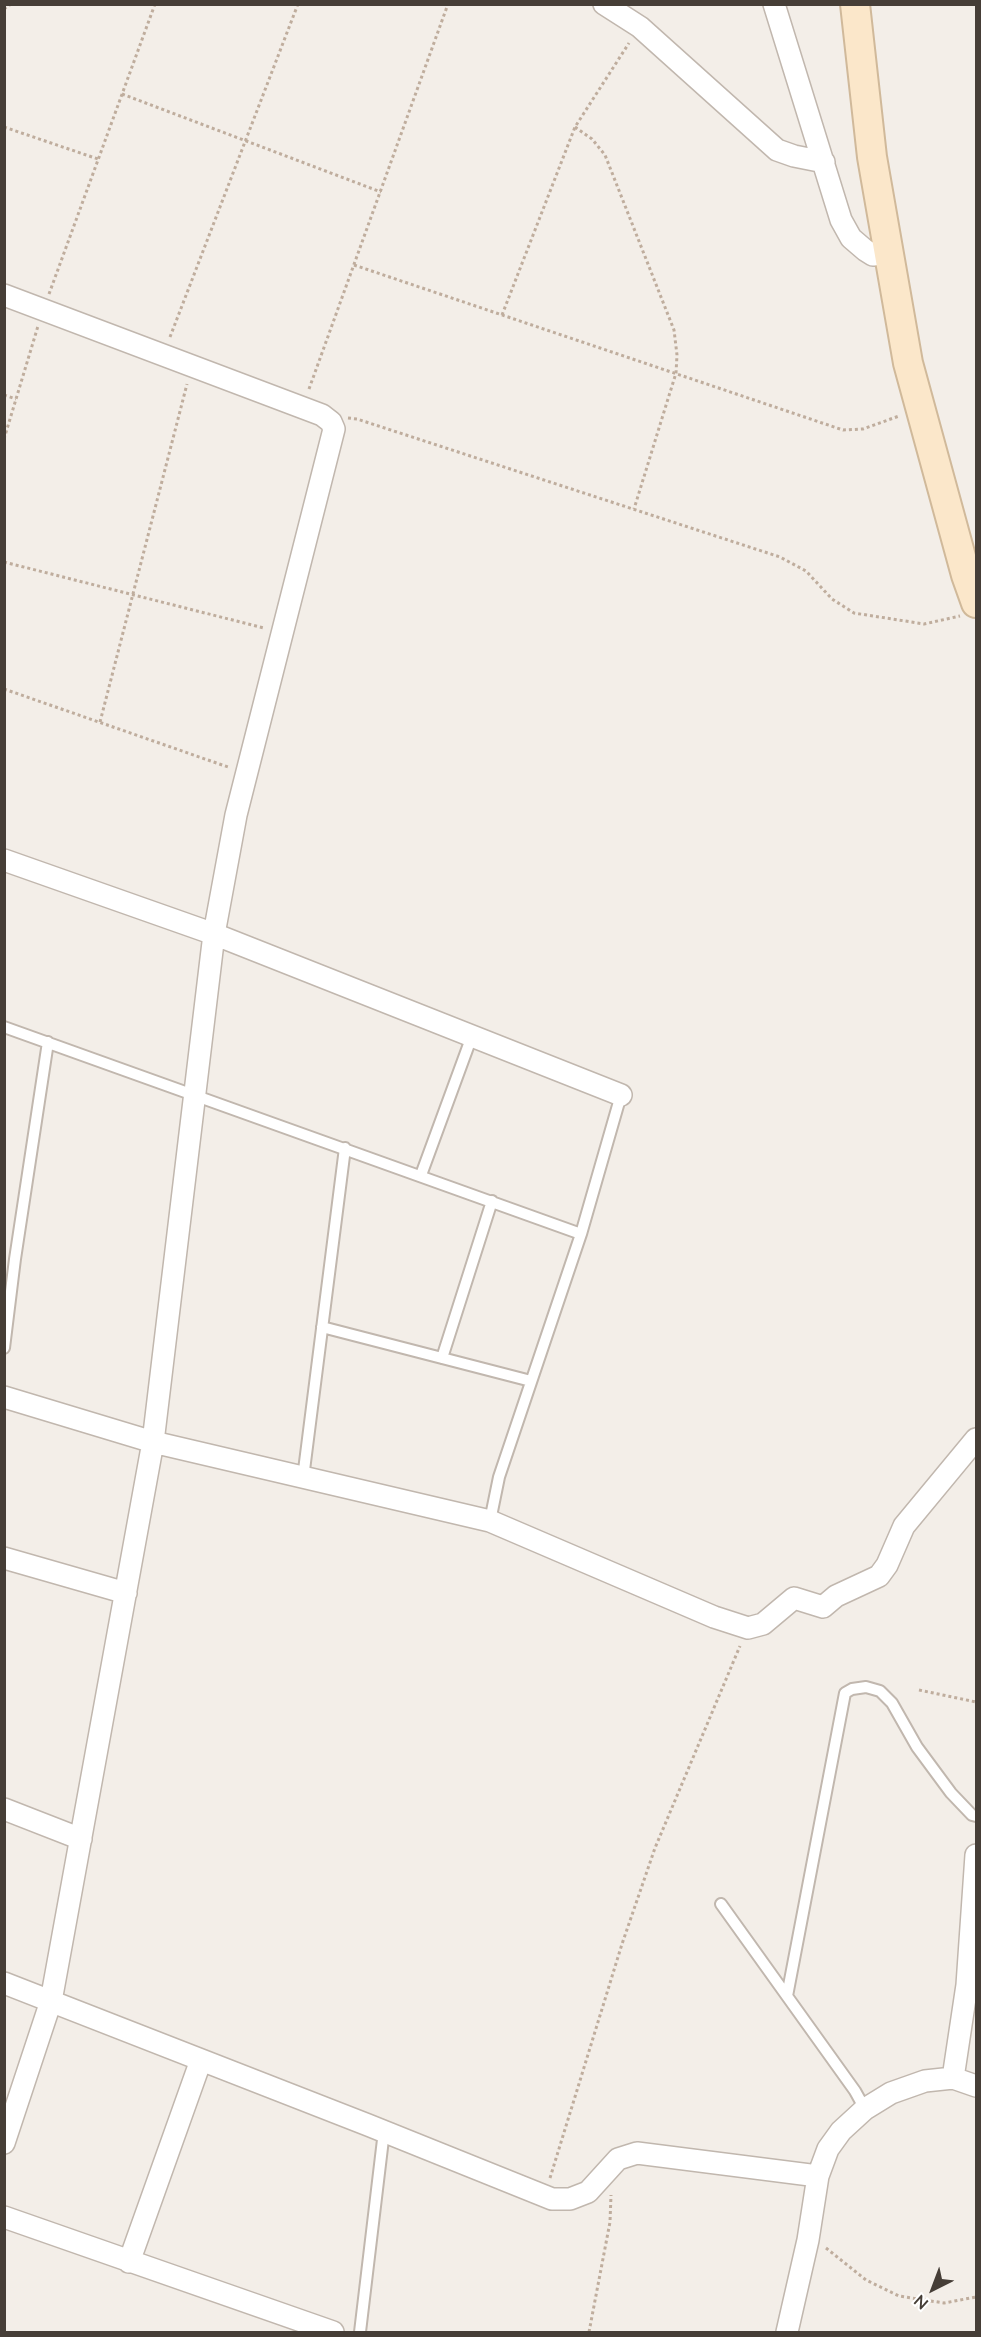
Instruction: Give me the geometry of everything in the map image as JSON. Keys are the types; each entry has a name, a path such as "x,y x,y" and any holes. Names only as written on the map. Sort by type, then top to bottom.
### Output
{"street":[{"path":"604,4 640,27 777,150 824,162"},
{"path":"774,4 845,229 858,245 873,255 887,253"},
{"path":"855,4 872,157 908,363 966,575 972,609"},
{"path":"4,295 322,415 332,423 334,429 236,815 214,934 153,1442 51,2001 4,2143"},
{"path":"4,860 214,934 621,1095"},
{"path":"4,1397 153,1442 490,1521 714,1617 748,1628 763,1624 794,1598 823,1607 836,1596 879,1576 904,1526 976,1439"},
{"path":"4,1558 126,1593"},
{"path":"4,1809 81,1839"},
{"path":"953,2078 967,1985 976,1855"},
{"path":"4,1983 544,2197 561,2200 579,2196 595,2186 623,2156 637,2153 818,2176"},
{"path":"129,2262 201,2060"},
{"path":"787,2332 808,2240 818,2176 828,2149 841,2131 865,2109 891,2093 925,2081 953,2078 976,2086"},
{"path":"4,2217 333,2332"}],"lane":[{"path":"4,1027 195,1093 581,1233"},
{"path":"421,1175 472,1036"},
{"path":"4,1348 10,1257 48,1042"},
{"path":"490,1521 499,1477 581,1233 621,1095"},
{"path":"303,1478 345,1148"},
{"path":"442,1358 492,1201"},
{"path":"322,1327 531,1382"},
{"path":"787,1996 845,1693 852,1689 866,1687 880,1691 892,1703 917,1747 943,1782 972,1815 976,1816"},
{"path":"721,1904 855,2091 865,2109"},
{"path":"360,2332 384,2132"}],"path":[{"path":"4,9 10,4"},
{"path":"4,439 43,310 155,4"},
{"path":"164,355 298,4"},
{"path":"303,408 448,4"},
{"path":"502,315 575,127 640,27"},
{"path":"122,94 381,192"},
{"path":"4,127 98,159"},
{"path":"575,127 599,146 609,166 674,330 677,355 676,374 634,509"},
{"path":"354,265 843,430 863,429 920,409"},
{"path":"100,722 191,366"},
{"path":"4,395 16,399"},
{"path":"332,423 346,418 357,419 794,563 811,576 832,599 854,613 924,624 972,609"},
{"path":"4,562 282,633"},
{"path":"4,689 247,774"},
{"path":"544,2197 651,1858 673,1800 748,1628"},
{"path":"919,1690 976,1701"},
{"path":"589,2332 610,2222 611,2167"},
{"path":"808,2240 830,2250 866,2280 899,2296 944,2303 976,2297"}]}
